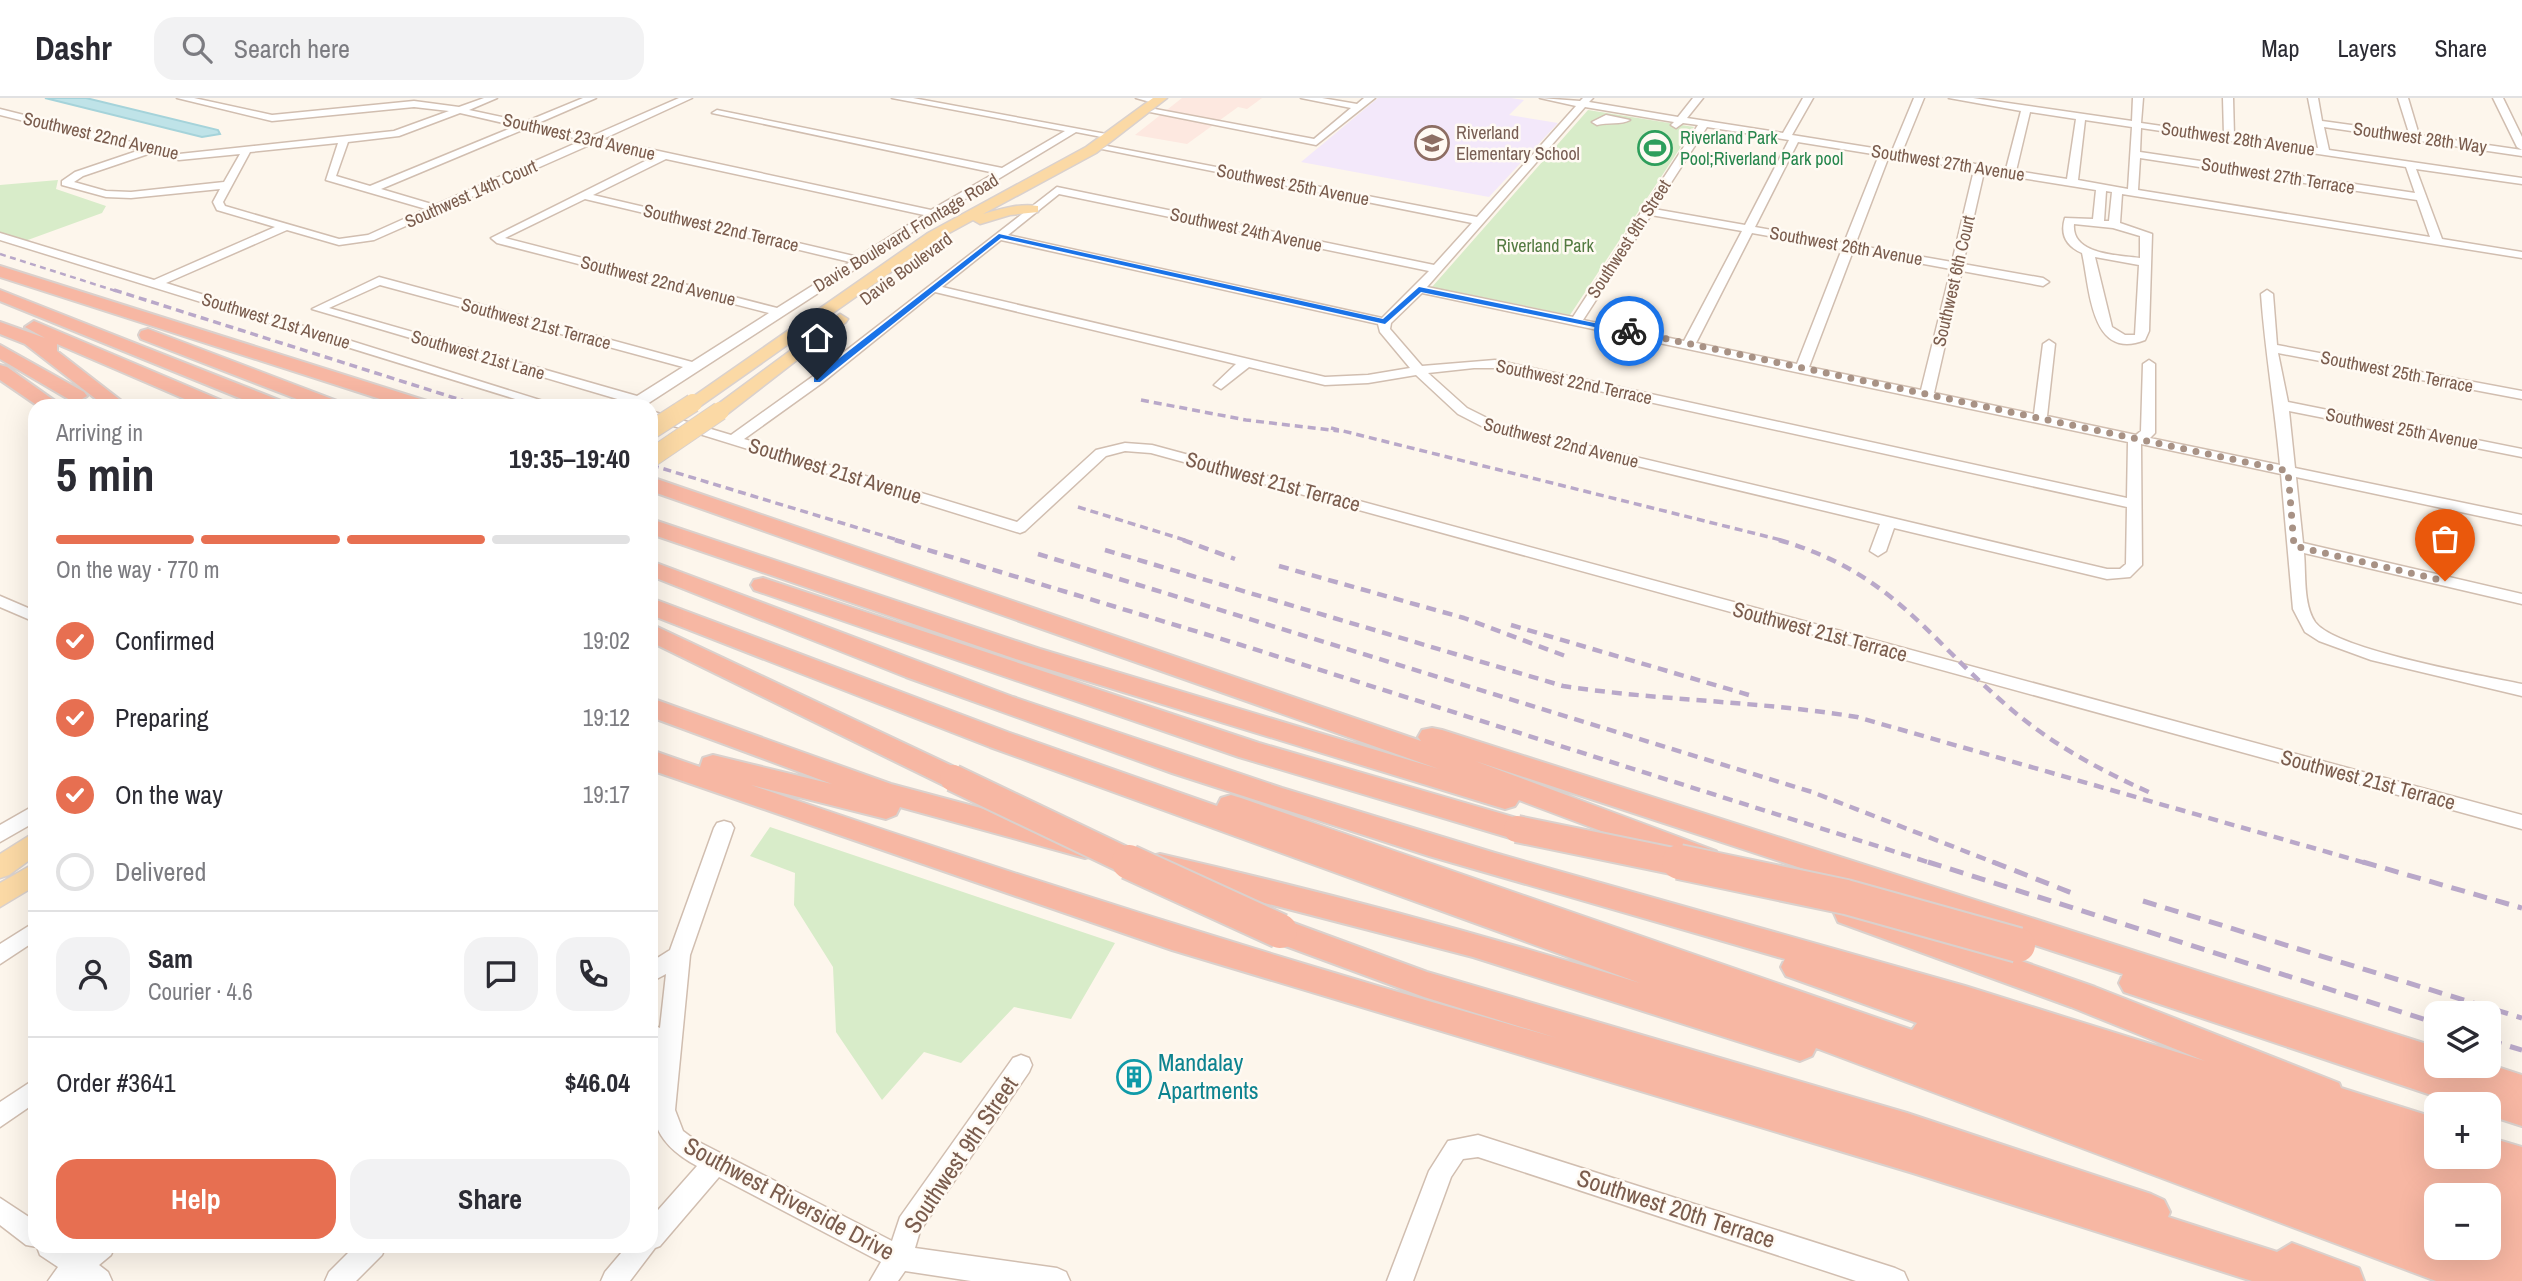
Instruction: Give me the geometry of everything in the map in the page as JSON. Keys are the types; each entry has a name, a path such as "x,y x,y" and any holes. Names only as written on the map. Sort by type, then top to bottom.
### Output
{"highway":[{"path":"0,271 401,399"},
{"path":"0,288 145,334 315,399"},
{"path":"0,295 260,399"},
{"path":"0,302 242,399"},
{"path":"121,310 306,383 339,399"},
{"path":"0,314 201,399"},
{"path":"0,328 172,399"},
{"path":"28,338 109,399"},
{"path":"0,351 79,399"},
{"path":"0,371 41,399"},
{"path":"658,486 1398,742 1691,855 2084,997 2374,1113"},
{"path":"658,528 1031,655 1691,855"},
{"path":"658,546 1078,694 1347,781 1517,829 1846,897 2018,945 2522,1110"},
{"path":"658,560 961,677 1311,795 1966,985 2424,1131"},
{"path":"658,571 1004,705 1208,775 1422,843 1963,999 2265,1096 2424,1151"},
{"path":"658,592 980,714 1576,924 2424,1230"},
{"path":"1003,605 1099,629 2424,1058"},
{"path":"658,609 989,736 1616,960 2487,1281"},
{"path":"658,635 1187,890 1280,931 1424,984 2016,1165 2345,1281"},
{"path":"658,709 886,793 1060,841 1321,903 1473,944 2035,1116"},
{"path":"658,749 830,796 1060,841"},
{"path":"658,763 898,849 1054,900 1324,984 2116,1219 2309,1281"},
{"path":"1422,843 1481,867 1871,992 2424,1184"},
{"path":"1576,924 1769,982 2038,1069 2424,1205"},
{"path":"2485,1078 2522,1090"},
{"path":"2501,1157 2522,1164"},
{"path":"2475,1169 2522,1186"},
{"path":"2501,1211 2522,1218"},
{"path":"2501,1233 2522,1240"},
{"path":"2501,1258 2522,1266"}],"main road":[{"name":"Davie Boulevard","path":"658,452 782,366 899,271 967,225 1055,185 1158,104 1172,98"},
{"name":"Davie Boulevard","path":"658,426 933,236 1110,140 1158,104"},
{"path":"967,225 1005,211 1033,209"},
{"path":"0,868 28,847"},
{"path":"0,897 28,878"}],"street":[{"name":"Southwest 23rd Avenue","path":"182,98 272,118 414,104 459,111 933,215"},
{"name":"Southwest 22nd Avenue","path":"0,112 179,157 396,134 492,98"},
{"path":"368,191 591,98"},
{"name":"Southwest 14th Court","path":"285,228 339,242 370,238 687,98"},
{"name":"Southwest 25th Avenue","path":"897,98 1086,132 1110,140 1479,221"},
{"path":"1142,98 1316,142 1370,98"},
{"path":"1306,98 1359,107"},
{"name":"Southwest 27th Avenue","path":"1545,98 1585,101 1704,124 2522,255"},
{"path":"1597,122 1614,118 1671,127 1682,120 1698,98"},
{"path":"1689,344 1749,228 1808,98"},
{"path":"1802,368 1849,247 1919,98"},
{"name":"Southwest 28th Avenue","path":"1954,98 2522,181"},
{"path":"2133,192 2138,98"},
{"path":"2228,98 2229,138"},
{"path":"2313,98 2324,152"},
{"path":"2403,98 2415,137"},
{"path":"2498,98 2522,147"},
{"path":"1420,371 1384,329 1385,322 1419,289 1585,101"},
{"path":"2010,173 2026,108"},
{"path":"717,113 1006,172"},
{"path":"2072,183 2081,116"},
{"name":"Southwest 28th Way","path":"2319,123 2522,153"},
{"name":"Southwest 9th Street","path":"1577,320 1704,124"},
{"path":"1070,161 1090,143 1073,130"},
{"name":"Davie Boulevard Frontage Road","path":"645,399 933,215 1073,130"},
{"path":"344,140 330,178 437,209"},
{"path":"150,150 79,174 66,183 106,194 131,195 226,185"},
{"path":"246,151 218,202 221,208 285,228"},
{"name":"Southwest 27th Terrace","path":"2136,154 2421,198"},
{"path":"582,195 663,156"},
{"path":"2410,165 2437,241"},
{"name":"Southwest 6th Court","path":"1927,394 1980,168"},
{"path":"733,440 810,386 933,289 1033,209 1055,185"},
{"name":"Southwest 24th Avenue","path":"1055,185 1436,270"},
{"path":"2098,223 2101,187"},
{"path":"2114,225 2117,190"},
{"name":"Southwest 22nd Avenue","path":"582,195 497,238 514,245 779,312"},
{"name":"Southwest 22nd Terrace","path":"582,195 860,261"},
{"name":"Southwest 26th Avenue","path":"1648,211 2043,282"},
{"path":"2088,253 2106,328 2126,339 2138,339 2143,334 2146,234 2114,225 2069,220 2065,231 2068,240 2088,253 2144,262"},
{"path":"154,284 285,228"},
{"name":"Southwest 21st Avenue","path":"0,236 529,399"},
{"path":"999,236 1385,322"},
{"name":"Southwest 21st Lane","path":"379,281 318,309 621,399"},
{"name":"Southwest 21st Terrace","path":"379,281 694,366"},
{"path":"933,289 1325,381 1356,382 1420,371"},
{"path":"1419,289 2522,520"},
{"path":"2267,294 2271,348 2282,405 2301,609 2312,629 2332,641 2372,654 2522,690"},
{"path":"2040,418 2049,344"},
{"name":"Southwest 25th Terrace","path":"2271,348 2522,395"},
{"path":"1221,385 1245,363"},
{"name":"Southwest 22nd Terrace","path":"1420,371 1473,363 1496,363 2132,504"},
{"path":"2132,504 2134,443 2148,433 2150,364"},
{"name":"Southwest 22nd Avenue","path":"1420,371 1456,409 1474,421 2107,574 2124,574 2134,565 2132,504"},
{"name":"Southwest 25th Avenue","path":"2282,405 2522,453"},
{"name":"Southwest 21st Avenue","path":"658,417 1020,527 1094,457 1118,448"},
{"name":"Southwest 21st Terrace","path":"1118,448 1160,451 2522,822"},
{"path":"1878,551 1888,522"},
{"path":"2294,546 2522,598"},
{"path":"0,601 28,614"},
{"path":"0,835 28,817"},
{"name":"Southwest Riverside Drive","path":"724,828 679,955 660,1038 663,1110 674,1139 899,1258 1057,1281"},
{"path":"0,955 28,935"},
{"path":"658,968 679,955"},
{"name":"Southwest 9th Street","path":"883,1281 899,1258 909,1225 1021,1065"},
{"path":"0,1116 28,1094"},
{"name":"Southwest 20th Terrace","path":"1400,1281 1441,1171 1456,1149 1478,1146 1895,1281"},
{"path":"658,1229 715,1163"},
{"path":"0,1210 28,1231"},
{"path":"56,1253 79,1276 97,1253"},
{"path":"338,1281 366,1253"},
{"path":"614,1281 637,1253"}],"shaded area":[{"path":"1182,98 1262,98 1247,109 1238,107 1187,144 1135,135"},
{"name":"Riverland Elementary School","path":"1378,98 1511,98 1524,100 1509,115 1558,123 1489,197 1301,162"}],"green space":[{"name":"Riverland Park","path":"1588,110 1694,127 1570,315 1432,287"},
{"path":"58,180 56,189 106,206 102,213 25,241 0,233 0,185"},
{"path":"770,827 1115,943 1071,1019 1014,1007 961,1063 924,1052 882,1100 836,1032 833,967 794,905 795,873 750,856"}],"water":[{"path":"45,98 86,98 218,130 220,134 202,137"}],"railway":[{"path":"0,254 119,292"},
{"path":"114,290 458,399"},
{"path":"1141,400 1246,420 1339,431"},
{"path":"1331,428 1785,541"},
{"path":"658,467 901,541"},
{"path":"1078,507 1188,541"},
{"path":"895,540 1238,644 1934,864"},
{"path":"1183,540 1235,559"},
{"path":"1779,540 1818,554 1879,588 1904,608 2021,718 2075,754 2151,793"},
{"path":"1105,550 1563,686 1857,717 2369,864"},
{"path":"1038,554 1812,792 1998,864"},
{"path":"1279,566 1464,618 1568,657"},
{"path":"1511,625 1749,695"},
{"path":"1928,862 2424,1019"},
{"path":"1993,862 2072,893"},
{"path":"2363,862 2522,908"},
{"path":"2143,901 2522,1018"},
{"path":"2501,1044 2522,1050"}],"way so far":[{"path":"1629,331 2288,471 2294,546 2445,581"}],"place":[{"name":"Riverland Elementary School","path":"1432,143"},
{"name":"Riverland Park Pool;Riverland Park pool","path":"1655,148"},
{"name":"Mandalay Apartments","path":"1134,1077"}],"route":[{"path":"817,380 999,236 1385,322 1419,289 1629,331"}]}
